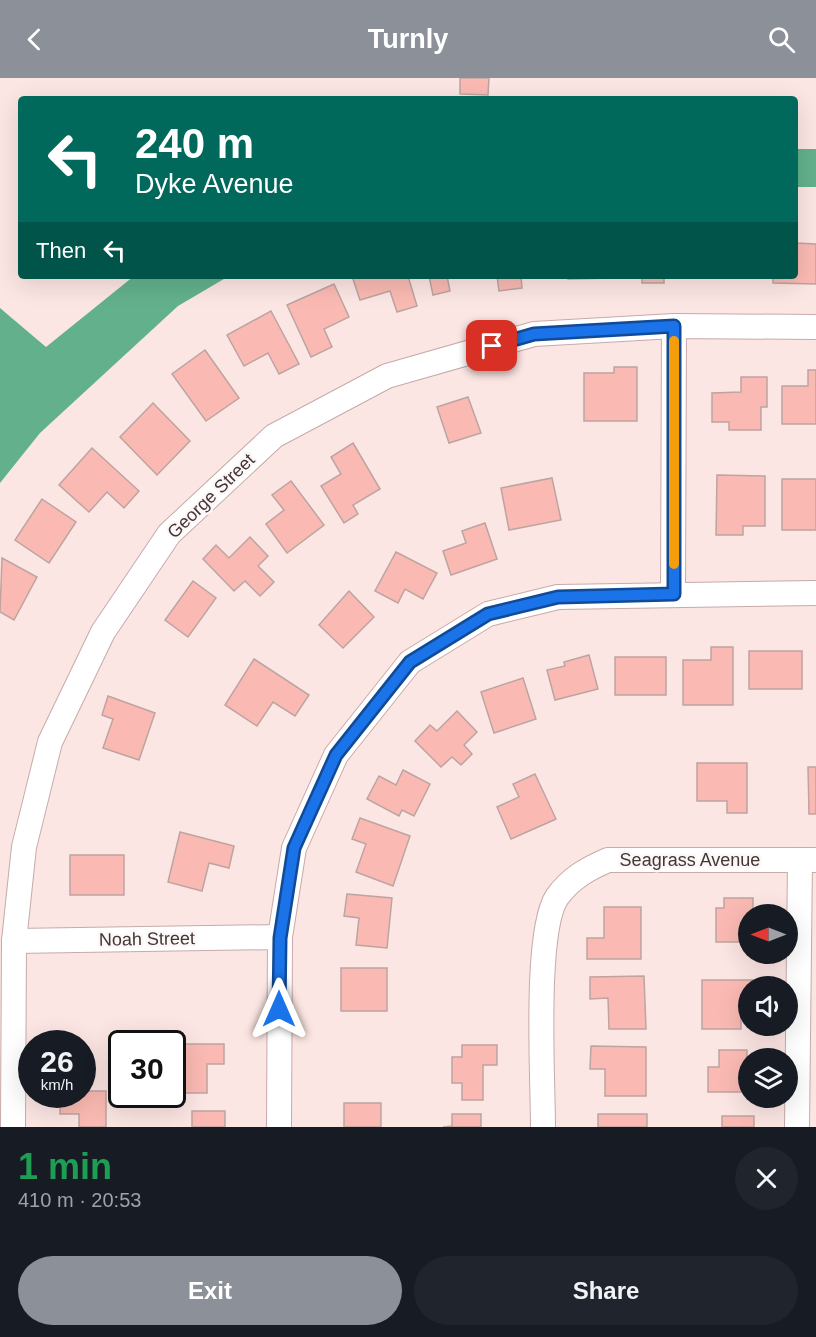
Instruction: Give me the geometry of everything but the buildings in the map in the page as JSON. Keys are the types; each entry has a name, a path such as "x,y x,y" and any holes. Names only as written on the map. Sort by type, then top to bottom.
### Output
{"street":[{"name":"George Street","path":"13,1127 14,941 24,847 50,741 103,632 169,534 274,436 387,376 534,334 674,326 816,327"},
{"path":"674,326 674,594"},
{"path":"279,1127 280,938 294,848 336,755 410,662 488,614 558,597 816,593"},
{"name":"Seagrass Avenue","path":"543,1127 543,944 556,899 580,872 608,860 808,860"},
{"path":"797,1127 808,860"},
{"name":"Noah Street","path":"14,941 280,938"}],"shaded area":[{"path":"798,149 816,149 816,187 798,187"},
{"path":"130,279 224,279 178,306 40,433 0,483 0,308 46,347"}],"slow traffic":[{"path":"674,341 674,564"}],"route":[{"path":"279,1009 280,938 294,848 336,755 410,662 488,614 558,597 674,594 674,326 534,334 492,346"}]}
